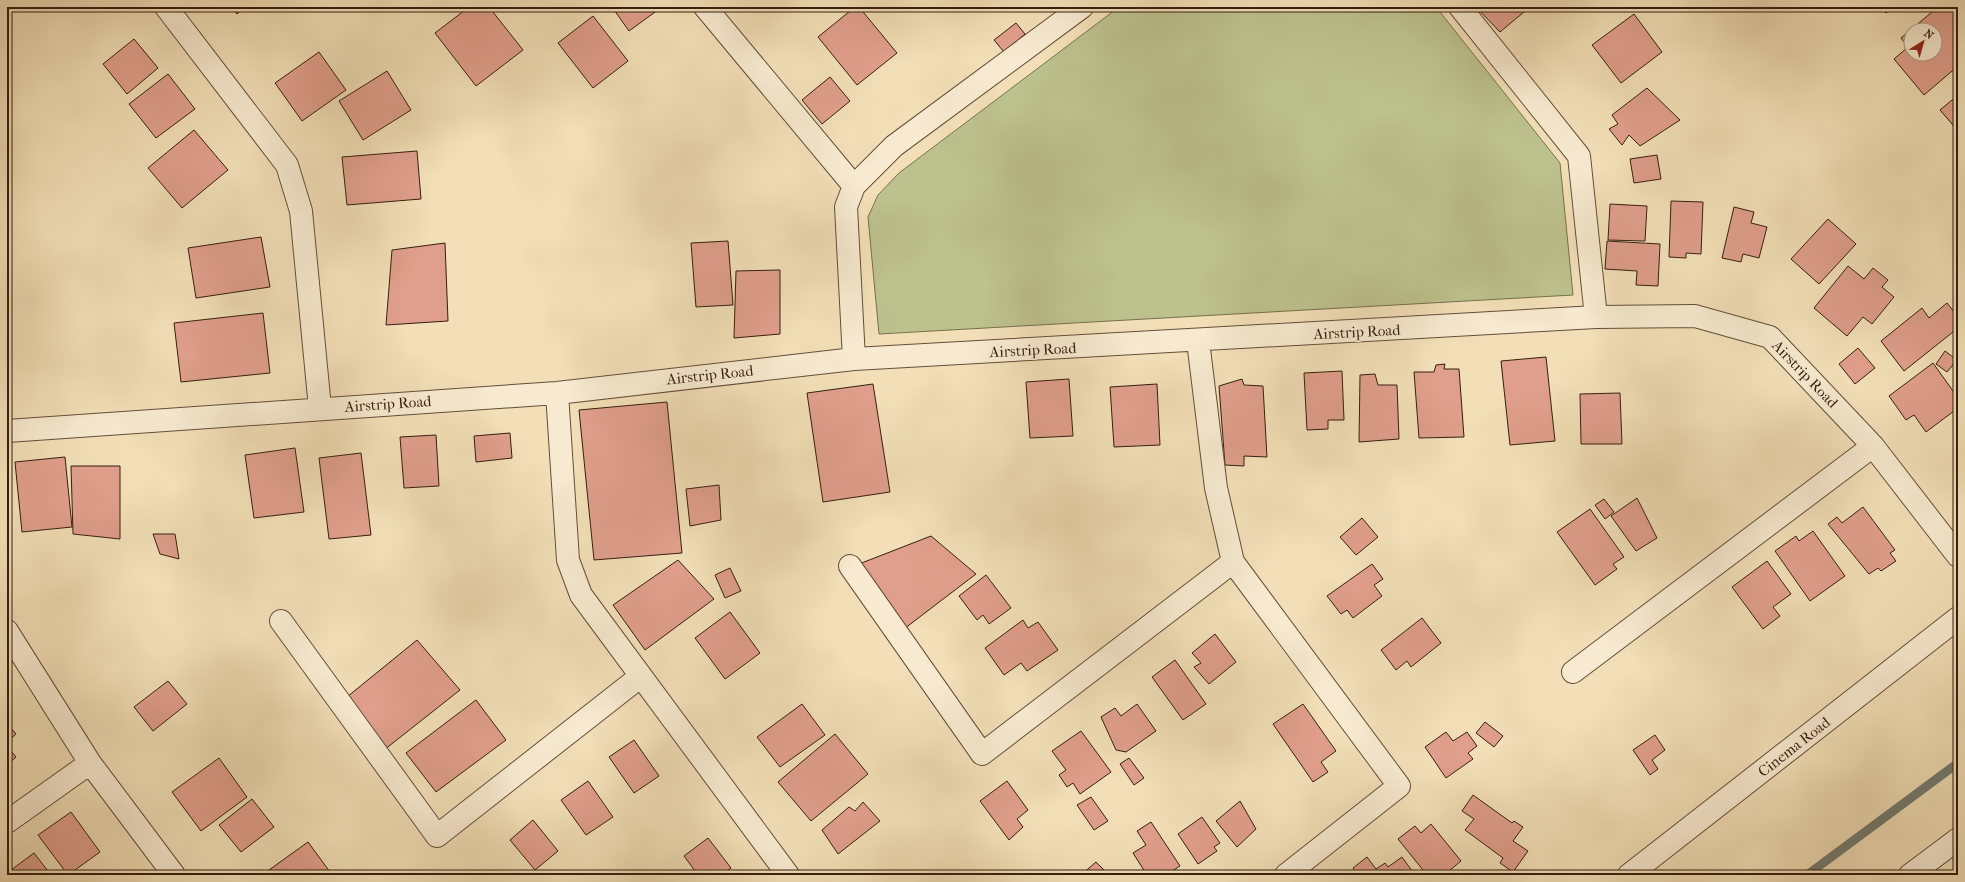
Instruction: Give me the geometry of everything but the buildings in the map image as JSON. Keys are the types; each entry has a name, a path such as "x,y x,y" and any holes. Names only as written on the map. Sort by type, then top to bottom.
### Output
{"street":[{"path":"166,7 287,165 301,211 320,408"},
{"path":"705,7 854,186"},
{"path":"854,359 846,207 854,186 894,146 1082,7"},
{"path":"1460,7 1579,156 1596,318"},
{"name":"Airstrip Road","path":"7,431 320,408 557,393 854,359 1596,318 1695,316 1770,337 1873,446 1958,556"},
{"path":"1198,341 1216,488 1233,562 1399,786 1286,875"},
{"path":"557,393 568,560 581,595 788,875"},
{"path":"1573,672 1873,446"},
{"path":"850,566 982,754 1233,562"},
{"name":"Cinema Road","path":"1629,875 1958,618"},
{"path":"281,621 437,836 640,676"},
{"path":"7,631 90,763 174,875"},
{"path":"7,822 90,763"},
{"path":"1910,875 1958,839"}],"green space":[{"path":"1119,7 1436,7 1560,163 1573,295 879,334 868,217 878,195 899,173"}],"waterway":[{"path":"1807,875 1958,763"}]}
